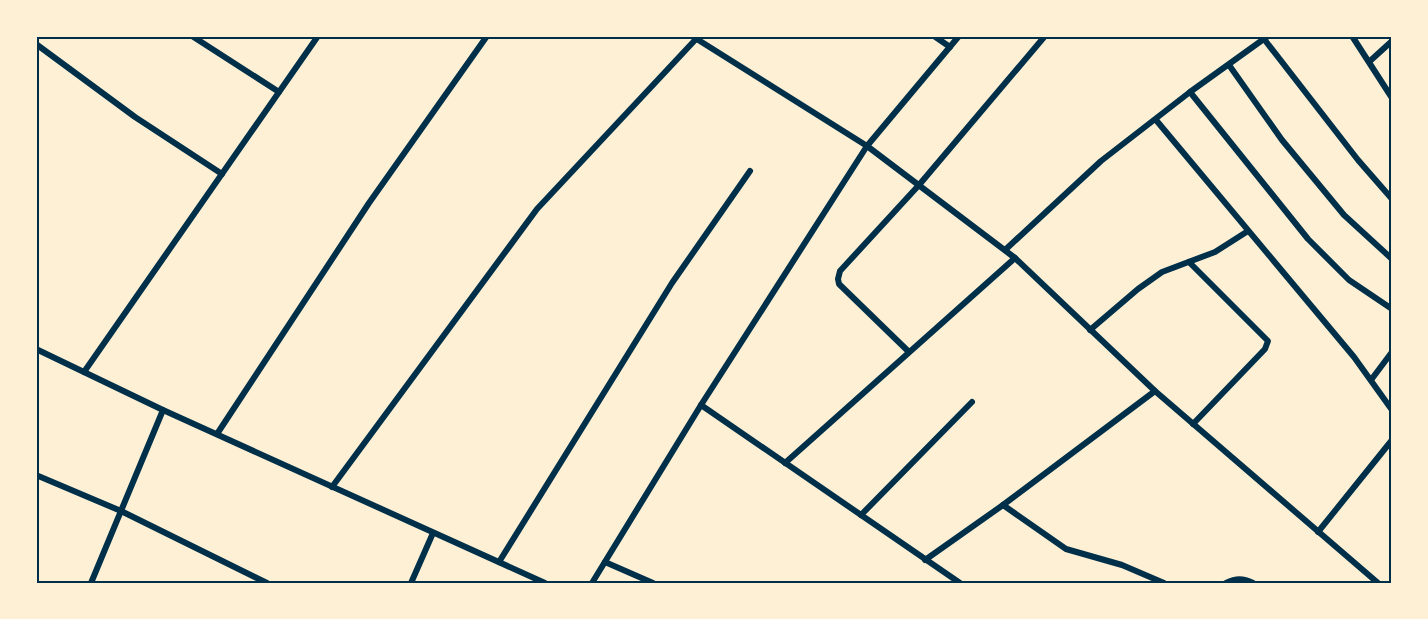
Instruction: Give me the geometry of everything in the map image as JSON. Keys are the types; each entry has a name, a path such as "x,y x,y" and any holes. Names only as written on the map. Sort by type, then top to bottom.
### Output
{"street":[{"path":"192,36 279,92"},
{"path":"84,372 318,36"},
{"path":"217,434 369,203 487,36"},
{"path":"934,36 950,47"},
{"path":"592,583 701,405 867,146 959,36"},
{"path":"909,352 839,284 840,272 919,185 1045,36"},
{"path":"1352,36 1392,98"},
{"path":"332,486 537,209 694,37 867,146 1016,258 1155,391 1378,583"},
{"path":"1005,250 1101,160 1266,37 1358,160 1392,199"},
{"path":"1370,61 1392,41"},
{"path":"36,44 135,117 222,174"},
{"path":"1229,65 1282,140 1344,215 1392,259"},
{"path":"1190,92 1308,239 1349,280 1392,309"},
{"path":"1156,120 1354,357 1392,410"},
{"path":"499,562 672,282 750,171"},
{"path":"1090,330 1154,277 1215,252 1248,231"},
{"path":"784,463 1016,258"},
{"path":"1189,262 1268,341 1265,348 1193,424"},
{"path":"36,350 545,583"},
{"path":"1371,380 1392,352"},
{"path":"925,560 1003,505 1155,391"},
{"path":"861,515 972,402"},
{"path":"701,405 959,583"},
{"path":"91,583 163,410"},
{"path":"1318,532 1392,440"},
{"path":"36,475 121,511 267,583"},
{"path":"1003,505 1066,549 1122,565 1164,583"},
{"path":"411,583 433,532"},
{"path":"605,562 653,583"},
{"path":"1226,583 1235,579 1246,579 1253,583"}]}
